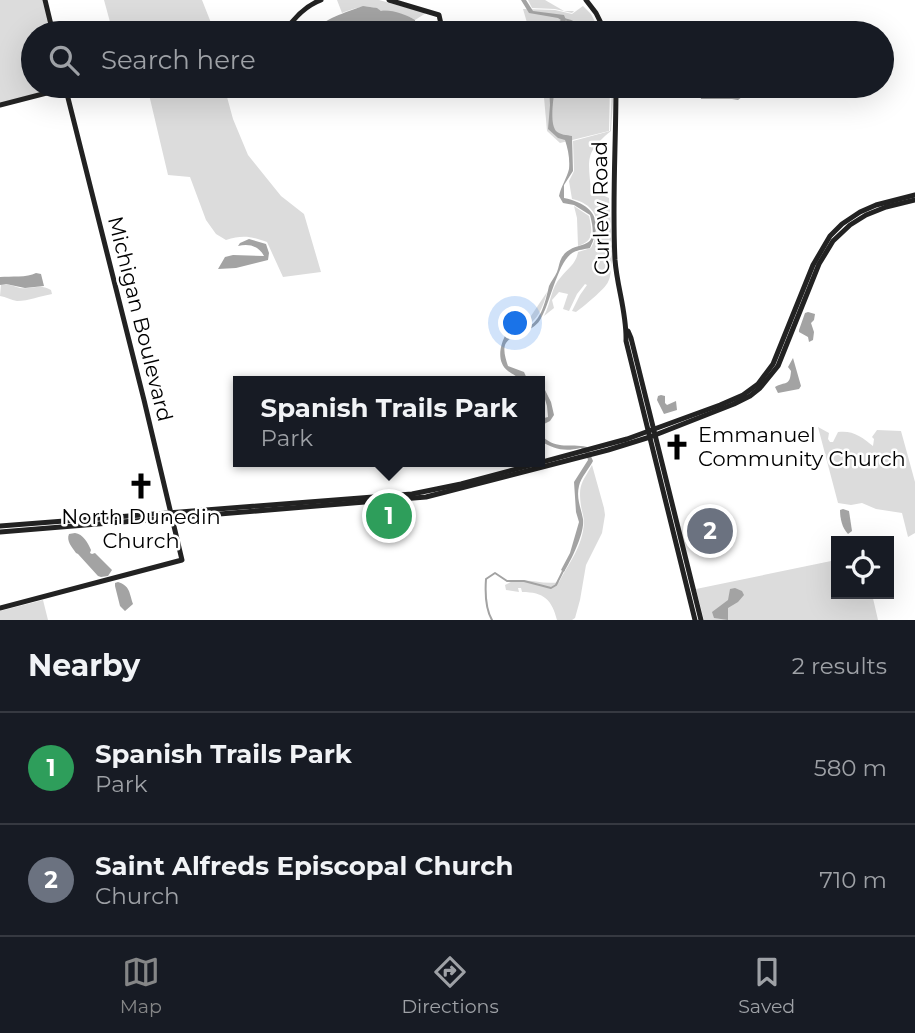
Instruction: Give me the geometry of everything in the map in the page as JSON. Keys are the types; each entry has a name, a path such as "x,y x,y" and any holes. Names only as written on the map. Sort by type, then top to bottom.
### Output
{"main road":[{"path":"45,0 50,21"},
{"path":"389,0 439,15 440,21"},
{"path":"586,0 600,21"},
{"path":"293,21 318,1"},
{"path":"0,105 26,98"},
{"name":"Michigan Boulevard","path":"0,609 182,560 69,98"},
{"name":"Curlew Road","path":"616,98 615,261 626,341 667,481 701,620"},
{"path":"594,451 617,448 743,395 758,384 777,356 813,266 830,236 860,212 877,205 915,198"},
{"path":"545,464 652,433 750,396 778,366 819,264 833,241 866,215 915,198"},
{"name":"Curlew Road","path":"626,328 631,338 662,486 695,620"},
{"path":"0,526 426,497 534,467"},
{"path":"662,486 670,508 674,511"},
{"path":"0,532 171,515"},
{"path":"674,533 686,562"}],"shaded area":[{"path":"0,0 45,0 50,21 21,21 21,98 24,98 0,105"},
{"path":"104,0 202,0 210,21 110,21"},
{"path":"337,0 379,0 426,13 415,20 372,7 342,13"},
{"path":"521,0 526,0 533,11 564,15 566,20 559,21 558,18 529,13"},
{"path":"528,0 545,0 564,11 574,11 572,13 532,8"},
{"path":"363,6 408,16 415,21 328,21"},
{"path":"583,6 595,21 526,21 523,9 555,10 572,14"},
{"path":"150,98 227,98 248,155 281,196 304,214 321,272 283,277 267,242 246,237 226,240 216,234 206,220 190,177 168,175"},
{"path":"544,98 610,98 609,131 560,143 547,131"},
{"path":"550,98 553,98 553,122 556,131 572,136 573,171 564,185 564,198 589,209 596,221 596,229 590,248 574,252 563,263 540,320 505,345 508,366 524,372 526,376 516,376 502,363 500,353 506,334 522,330 534,323 541,312 562,257 568,251 590,241 592,236 590,215 574,205 563,203 559,196 569,169 569,158 565,140 558,138 548,129"},
{"path":"613,98 611,131 596,145 589,163 591,190 609,198 612,254 608,282 576,312 572,311 587,285 577,294 569,311 563,309 568,294 559,292 552,300 554,308 544,316 558,281 574,263 578,252 591,248 596,232 597,224 593,211 572,199 569,181 574,171 573,141 610,131"},
{"path":"701,98 741,98 738,100"},
{"path":"574,206 589,216 591,226 590,238 578,246 577,218"},
{"path":"249,239 266,244 268,260 236,268 218,269 225,257 264,256 253,246 238,246"},
{"path":"41,274 44,286 25,288 0,285 0,277"},
{"path":"1,284 20,288 43,287 51,290 52,294 17,301 0,296"},
{"path":"547,292 538,315 530,324 519,329 529,319"},
{"path":"805,313 815,314 811,323 813,340 809,342 808,337 799,332"},
{"path":"793,358 801,386 799,389 778,393 775,387 789,379 791,371 788,367"},
{"path":"545,390 554,415 545,424 545,418 548,417"},
{"path":"661,395 665,396 667,405 676,401 677,410 664,414 657,400"},
{"path":"818,427 829,433 830,442 833,442 838,432 848,432 873,446 872,437 877,430 901,431 915,482 915,533 908,537 902,513 876,509 862,503 838,503"},
{"path":"545,439 559,445 587,447 593,461 579,486 582,531 564,572 561,570 570,553 579,522 574,482 588,460 581,448 569,450 545,444"},
{"path":"592,465 604,508 602,533 586,565 575,618 557,620 553,607 546,598 522,592 521,588 518,588 519,592 506,590 505,585 518,580 559,582 581,539 584,522 581,488"},
{"path":"384,503 388,503 396,529 392,532 389,531"},
{"path":"840,510 849,511 852,531 848,534 841,520"},
{"path":"75,533 85,539 90,553 95,553 112,570 108,576 98,576 76,553 68,539 69,534"},
{"path":"831,561 831,599 873,599 878,620 704,620 696,589"},
{"path":"118,582 127,588 133,604 125,611 120,606 115,586"},
{"path":"735,588 744,595 728,608 728,620 714,618 712,612 728,600 730,589"},
{"path":"43,600 48,620 0,620 0,611"}],"waterway":[{"path":"564,19 571,21"},
{"path":"492,620 486,600 486,579 495,573 507,581 524,581 551,588 556,585 564,569"}],"place":[{"name":"Emmanuel Community Church","path":"677,447"},
{"name":"North Dunedin Church","path":"141,486"},
{"name":"Spanish Trails Park","path":"389,516"},
{"name":"Saint Alfreds Episcopal Church","path":"710,531"}]}
